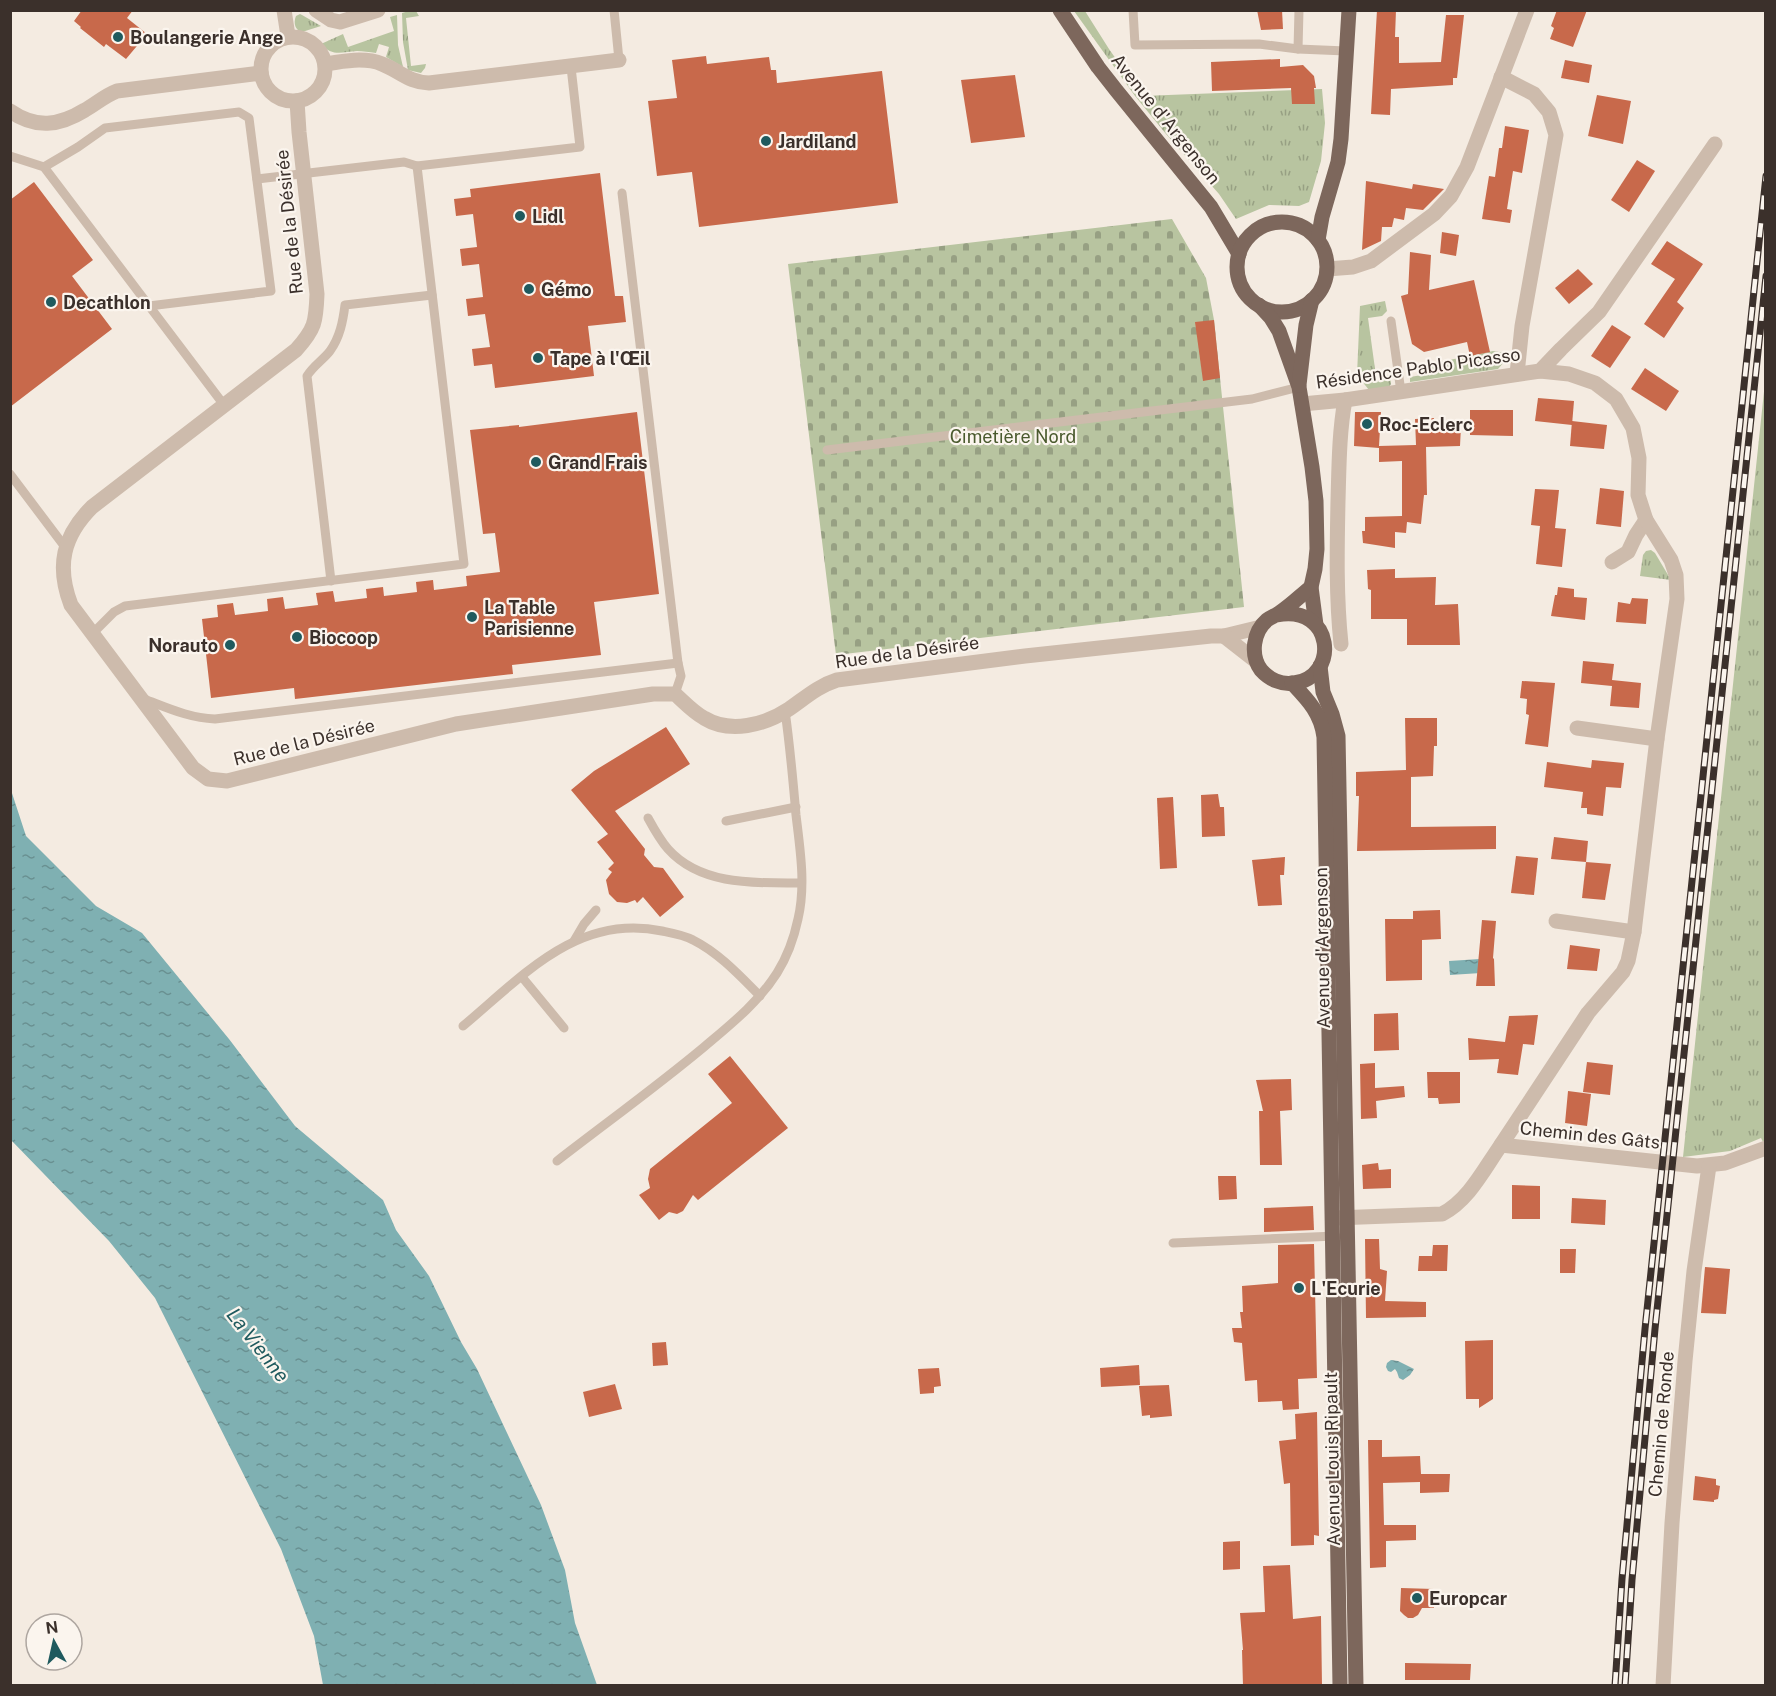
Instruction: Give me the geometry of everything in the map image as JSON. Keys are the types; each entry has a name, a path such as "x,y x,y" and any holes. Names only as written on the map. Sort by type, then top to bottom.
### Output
{"main road":[{"name":"Avenue d'Argenson","path":"1060,10 1110,83 1211,207 1239,254"},
{"path":"1318,240 1339,150 1349,10"},
{"path":"1286,222 1309,231 1318,240 1325,253 1327,268 1320,291 1312,300 1292,310 1269,310 1251,299 1240,283 1238,273 1239,254 1252,233 1274,223 1286,222"},
{"path":"1299,387 1306,325 1312,300"},
{"path":"1259,305 1279,331 1299,387 1312,467 1317,521 1316,569 1311,587 1316,624 1325,645 1323,660 1309,678 1285,683 1271,678 1260,668 1256,661 1254,647 1258,633 1266,621 1277,615 1311,587"},
{"path":"1277,615 1298,614 1316,624"},
{"name":"Avenue d'Argenson","path":"1320,666 1323,692 1338,736 1340,1228"},
{"name":"Avenue d'Argenson","path":"1293,683 1317,711 1324,736 1340,1228"},
{"name":"Avenue Louis Ripault","path":"1340,1228 1340,1686"},
{"name":"Avenue Louis Ripault","path":"1340,1228 1356,1686"}],"street":[{"path":"284,10 288,36"},
{"path":"316,10 331,20 340,22 378,10"},
{"path":"1327,268 1353,267 1371,261 1443,206 1467,167 1527,10"},
{"path":"288,36 299,36 309,40 323,54 326,64 324,81 319,89 305,99 297,101 280,98 273,94 263,81 261,73 263,56 267,49 273,43 288,36"},
{"path":"326,64 370,61 382,64 409,79 429,83 619,60"},
{"path":"10,111 36,123 59,122 117,91 261,73"},
{"path":"1502,77 1534,94 1549,112 1556,135 1522,326 1517,374"},
{"name":"Rue de la Désirée","path":"297,101 317,294 316,315 309,335 296,350 92,507 80,519 66,547 63,568 66,593 71,605 193,768 208,779 227,781 456,724 653,694 675,694 703,718 714,723 739,727 785,711 824,684 837,680 1037,655 1224,636 1261,627"},
{"name":"Résidence Pablo Picasso","path":"1540,371 1599,312 1715,144"},
{"name":"Résidence Pablo Picasso","path":"1302,404 1345,400 1540,371 1569,374 1595,383 1616,399 1634,428 1639,458 1638,495 1646,520 1671,561 1676,575 1677,599 1657,739 1634,932 1628,961 1623,972 1588,1013 1501,1145"},
{"path":"1341,644 1337,606 1337,548 1340,429 1345,400"},
{"path":"1612,562 1628,552 1646,520"},
{"path":"1224,636 1256,661"},
{"path":"1577,728 1657,739"},
{"path":"1556,921 1634,932"},
{"name":"Chemin des Gâts","path":"1340,1228 1442,1214 1462,1200 1501,1145 1709,1166 1740,1159 1766,1148"},
{"name":"Chemin de Ronde","path":"1663,1686 1672,1523 1685,1361 1694,1271 1709,1166"}],"lane":[{"path":"614,10 619,60"},
{"path":"1133,10 1135,45 1259,44 1298,49 1346,51"},
{"path":"1298,49 1299,10"},
{"path":"257,178 404,162 417,166 580,147 571,66"},
{"path":"44,167 105,128 238,112 249,118 271,291 148,306"},
{"path":"10,156 44,167 224,405"},
{"path":"92,634 114,612 125,606 464,564 417,166"},
{"path":"622,194 681,676 675,694"},
{"path":"331,581 307,376 330,351 339,335 345,305 432,295"},
{"path":"1391,321 1401,392"},
{"path":"826,450 1252,399 1299,387"},
{"path":"10,474 66,547"},
{"path":"140,697 184,715 215,719 678,663"},
{"path":"557,1161 729,1026 760,996 777,974 793,941 799,917 801,883 796,807 785,711"},
{"path":"726,821 796,807"},
{"path":"648,818 659,838 679,860 703,873 730,880 756,883 801,883"},
{"path":"574,940 596,910"},
{"path":"463,1026 541,961 574,940 620,928 673,933 692,940 732,969 760,996"},
{"path":"522,977 564,1028"},
{"path":"1173,1243 1340,1228"}],"green space":[{"path":"416,11 419,16 406,18 411,66 426,64 421,73 408,70 403,42 402,13"},
{"path":"1074,11 1085,11 1142,96 1322,89 1325,123 1321,161 1309,202 1299,206 1269,205 1236,219 1219,194 1135,96"},
{"path":"300,14 321,26 300,31 295,26 295,21 296,16"},
{"path":"397,15 398,45 403,67 386,57 389,47 379,44 376,53 357,51 342,53 329,51 321,44 343,34 348,47 394,31 390,17"},
{"name":"Cimetière Nord","path":"1172,219 1206,278 1214,320 1244,607 836,655 788,264"},
{"path":"1385,301 1387,311 1382,316 1368,318 1376,376 1390,375 1391,384 1389,387 1369,390 1357,375 1360,306"},
{"path":"1493,351 1511,354 1498,369 1410,382 1410,377 1422,375 1420,366"},
{"path":"1765,382 1765,1146 1761,1138 1730,1151 1683,1157"},
{"path":"1651,550 1671,580 1640,576 1643,555 1646,551"}],"water":[{"name":"La Vienne","path":"10,787 26,836 96,906 142,933 229,1039 295,1126 383,1200 396,1230 429,1276 461,1342 477,1369 541,1505 565,1570 575,1623 597,1685 323,1685 314,1636 281,1549 155,1298 109,1241 11,1140"},
{"path":"1480,959 1481,973 1450,975 1449,961"},
{"path":"1391,1360 1414,1369 1403,1380 1399,1378 1395,1369 1388,1371 1387,1363"}],"building":[{"name":"Boulangerie Ange","path":"82,10 133,10 127,18 147,34 126,59 106,44 104,47 80,28 74,21"},
{"path":"1257,10 1282,10 1283,29 1261,30"},
{"path":"1377,10 1396,10 1395,37 1399,37 1399,63 1441,62 1446,15 1464,15 1457,78 1453,78 1453,85 1391,89 1390,115 1371,114"},
{"path":"1557,10 1587,10 1573,47 1550,39 1554,28 1551,26"},
{"path":"706,56 707,64 769,57 771,70 776,70 777,83 882,71 898,203 699,227 692,172 657,176 648,101 677,98 672,60"},
{"path":"1280,59 1280,67 1303,65 1314,76 1315,104 1292,104 1291,88 1212,91 1211,62"},
{"path":"1565,60 1592,65 1589,83 1561,78"},
{"path":"1015,75 1025,137 971,143 961,80"},
{"path":"1597,95 1631,101 1623,144 1588,136"},
{"path":"1505,126 1529,130 1522,173 1513,171 1507,209 1512,210 1510,223 1482,219 1489,176 1495,177"},
{"path":"1637,160 1655,171 1629,212 1611,200"},
{"path":"600,173 615,296 623,296 626,322 588,326 594,376 495,388 492,364 474,366 472,349 490,347 485,314 468,316 466,299 483,297 479,264 462,266 460,249 477,247 473,214 456,216 454,199 471,197 470,189"},
{"path":"1366,181 1412,189 1413,184 1444,189 1423,210 1406,208 1404,220 1394,218 1392,227 1382,227 1381,241 1362,250"},
{"name":"Decathlon","path":"34,182 93,260 72,276 112,329 10,407 10,200"},
{"path":"1442,232 1459,235 1456,256 1440,253"},
{"path":"1667,241 1703,264 1677,302 1684,308 1664,338 1644,324 1675,279 1651,264"},
{"path":"1410,252 1431,255 1429,290 1474,280 1490,352 1470,356 1467,342 1424,352 1412,344 1401,296 1408,294"},
{"path":"1578,269 1593,284 1569,304 1555,288"},
{"path":"1214,320 1220,378 1203,381 1195,322"},
{"path":"1612,325 1631,337 1610,368 1591,356"},
{"path":"1645,368 1679,391 1666,411 1631,389"},
{"path":"1538,398 1574,401 1572,425 1535,421"},
{"path":"1470,410 1513,410 1513,436 1470,435"},
{"path":"637,412 659,594 594,602 601,655 512,665 513,674 295,699 294,688 211,698 202,619 218,617 217,605 233,603 235,615 268,611 267,599 283,597 285,609 318,605 316,593 333,591 335,602 367,598 366,589 383,587 384,596 417,592 416,582 433,580 434,590 467,586 466,576 500,572 495,533 483,534 470,430 519,425 519,427"},
{"path":"1355,412 1381,412 1379,446 1416,445 1415,419 1434,418 1434,427 1461,426 1460,446 1426,447 1427,495 1424,495 1421,524 1407,522 1406,533 1395,532 1395,548 1363,543 1362,531 1365,531 1365,517 1402,516 1402,461 1379,462 1379,448 1354,446"},
{"path":"1572,421 1607,425 1604,449 1570,446"},
{"path":"1600,488 1624,491 1621,527 1596,524"},
{"path":"1535,489 1559,490 1555,528 1566,529 1562,567 1536,564 1540,526 1531,525"},
{"path":"1395,569 1395,578 1436,577 1435,605 1458,604 1460,645 1407,645 1407,619 1371,619 1371,590 1368,589 1367,570"},
{"path":"1558,587 1574,589 1574,597 1587,598 1585,620 1551,616"},
{"path":"1632,598 1648,599 1646,624 1616,622 1618,602 1630,604"},
{"path":"1583,661 1614,664 1612,680 1641,683 1639,708 1610,706 1612,686 1581,683"},
{"path":"1522,681 1555,683 1548,747 1525,744 1529,715 1526,714 1527,699 1520,698"},
{"path":"1405,718 1437,718 1437,746 1434,746 1433,776 1411,777 1411,827 1496,826 1496,849 1357,851 1359,796 1356,796 1356,772 1406,770"},
{"path":"666,727 690,764 615,811 645,849 644,855 654,867 663,868 684,897 660,917 643,897 637,903 635,900 627,903 617,902 609,894 606,880 612,872 608,869 614,863 597,842 608,834 571,790 594,771"},
{"path":"1592,760 1624,763 1621,788 1606,787 1603,816 1587,814 1587,808 1581,808 1583,792 1544,787 1547,762 1591,768"},
{"path":"1218,794 1220,807 1224,807 1225,836 1202,837 1201,795"},
{"path":"1173,797 1177,868 1160,869 1157,798"},
{"path":"1554,837 1588,841 1586,862 1551,859"},
{"path":"1516,856 1538,858 1534,895 1511,893"},
{"path":"1285,857 1284,875 1280,875 1282,905 1258,906 1252,860"},
{"path":"1586,862 1611,864 1605,900 1582,898"},
{"path":"1440,910 1441,939 1422,940 1422,980 1386,981 1385,919 1413,919 1413,911"},
{"path":"1482,920 1496,921 1493,958 1495,986 1476,986"},
{"path":"1570,945 1600,949 1597,971 1567,969"},
{"path":"1398,1013 1399,1050 1374,1051 1374,1014"},
{"path":"1538,1015 1534,1045 1523,1044 1518,1075 1497,1073 1499,1059 1469,1060 1468,1038 1505,1042 1509,1016"},
{"path":"730,1056 788,1128 698,1200 693,1195 683,1211 677,1214 669,1212 659,1220 639,1195 650,1188 648,1179 650,1169 732,1103 708,1074"},
{"path":"1587,1062 1613,1065 1610,1095 1583,1092"},
{"path":"1375,1063 1375,1088 1404,1086 1405,1097 1376,1101 1377,1118 1361,1119 1360,1064"},
{"path":"1427,1072 1460,1072 1460,1103 1439,1104 1438,1098 1428,1098"},
{"path":"1291,1079 1292,1110 1280,1111 1282,1165 1260,1165 1259,1111 1263,1111 1256,1080"},
{"path":"1568,1091 1591,1094 1587,1126 1565,1123"},
{"path":"1378,1163 1379,1170 1391,1169 1391,1188 1363,1189 1362,1165"},
{"path":"1218,1176 1236,1176 1237,1199 1219,1200"},
{"path":"1512,1185 1540,1186 1540,1219 1512,1219"},
{"path":"1572,1198 1606,1200 1605,1225 1571,1223"},
{"path":"1313,1206 1314,1230 1264,1232 1264,1208"},
{"path":"1365,1239 1379,1239 1380,1269 1387,1271 1385,1301 1426,1302 1426,1317 1366,1318"},
{"path":"1314,1244 1317,1378 1298,1379 1299,1409 1283,1410 1282,1401 1258,1402 1257,1380 1245,1381 1242,1343 1234,1342 1232,1328 1242,1328 1240,1312 1243,1312 1242,1286 1278,1283 1278,1245"},
{"path":"1433,1245 1448,1245 1447,1271 1418,1271 1419,1256 1432,1256"},
{"path":"1560,1249 1576,1249 1575,1273 1560,1273"},
{"path":"1705,1267 1730,1269 1726,1314 1701,1313"},
{"path":"1493,1340 1493,1399 1479,1408 1479,1399 1466,1399 1465,1341"},
{"path":"666,1342 668,1365 653,1366 652,1343"},
{"path":"1139,1365 1140,1385 1101,1387 1100,1368"},
{"path":"939,1368 941,1386 934,1387 934,1393 920,1394 918,1369"},
{"path":"615,1384 622,1409 589,1417 583,1392"},
{"path":"1169,1385 1172,1416 1150,1418 1150,1415 1142,1416 1139,1386"},
{"path":"1317,1412 1319,1536 1314,1535 1314,1545 1291,1546 1290,1483 1284,1484 1279,1441 1296,1439 1295,1414"},
{"path":"1368,1440 1382,1440 1382,1457 1420,1456 1421,1474 1450,1474 1449,1492 1420,1493 1420,1482 1383,1483 1384,1525 1416,1525 1416,1540 1386,1541 1386,1567 1370,1568"},
{"path":"1695,1476 1716,1479 1716,1485 1720,1486 1718,1499 1714,1502 1693,1500"},
{"path":"1240,1541 1240,1569 1223,1570 1223,1542"},
{"path":"1290,1565 1293,1619 1321,1616 1322,1686 1282,1686 1282,1684 1243,1686 1240,1613 1265,1612 1263,1566"},
{"name":"Europcar","path":"1401,1588 1434,1589 1434,1608 1422,1608 1418,1615 1408,1618 1400,1611"},
{"path":"1405,1663 1471,1664 1470,1680 1405,1680"}],"railway":[{"path":"1615,1686 1622,1579 1645,1329 1766,176"},
{"path":"1625,1686 1632,1580 1655,1329 1766,276"}],"place":[{"name":"Boulangerie Ange","path":"118,37"},
{"name":"Jardiland","path":"766,141"},
{"name":"Lidl","path":"520,216"},
{"name":"Gémo","path":"529,289"},
{"name":"Decathlon","path":"51,302"},
{"name":"Tape à l'Œil","path":"538,358"},
{"name":"Roc-Eclerc","path":"1367,424"},
{"name":"Grand Frais","path":"536,462"},
{"name":"La Table Parisienne","path":"472,617"},
{"name":"Biocoop","path":"297,637"},
{"name":"Norauto","path":"230,645"},
{"name":"L'Ecurie","path":"1299,1288"},
{"name":"Europcar","path":"1417,1598"}]}
